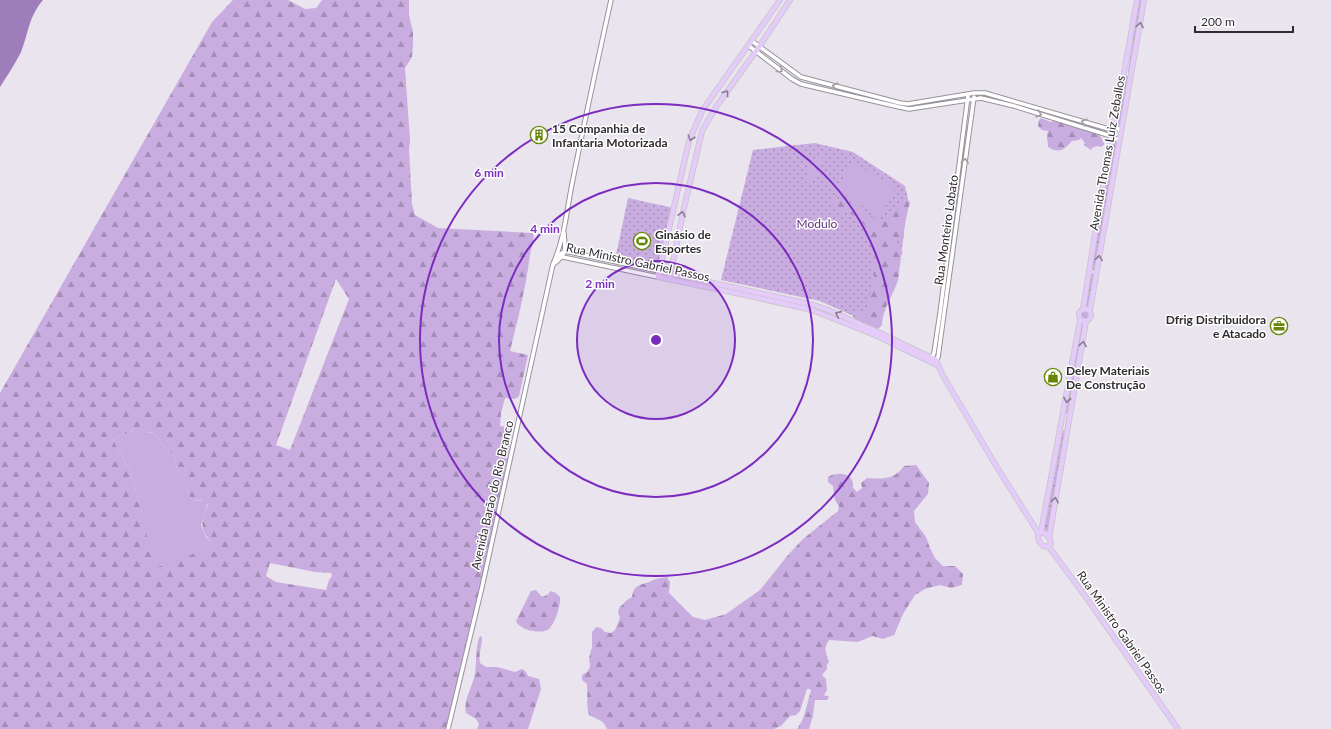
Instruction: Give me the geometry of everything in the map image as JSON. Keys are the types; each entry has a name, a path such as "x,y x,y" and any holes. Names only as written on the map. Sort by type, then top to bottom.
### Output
{"main road":[{"path":"658,277 689,141 702,112 751,44 780,0"},
{"path":"669,280 692,169 699,140 705,125 790,0"},
{"name":"Avenida Thomas Luiz Zeballos","path":"1083,309 1112,130 1137,0"},
{"name":"Avenida Thomas Luiz Zeballos","path":"1090,310 1144,0"},
{"path":"1124,73 1131,74"},
{"path":"683,168 692,169"},
{"name":"Rua Ministro Gabriel Passos","path":"660,271 737,291"},
{"path":"1089,271 1096,272"},
{"name":"Rua Ministro Gabriel Passos","path":"658,277 814,305 828,310 934,362 995,464 1040,533 1045,534 1049,538"},
{"path":"1040,533 1062,427 1080,320 1078,314 1083,309 1090,310 1091,317 1086,321 1049,538 1051,544 1049,547"},
{"path":"1080,320 1086,321"},
{"path":"1062,427 1068,429"},
{"name":"Rua Ministro Gabriel Passos","path":"1040,533 1038,538 1039,541 1043,546 1049,547 1178,729"}],"street":[{"name":"Avenida Barão do Rio Branco","path":"448,729 482,587 553,264 557,256 611,0"},
{"path":"751,44 759,46 801,77 900,103 908,104 974,93 985,93 1112,130 1117,128 1121,131"},
{"path":"751,44 756,51 792,80 801,84 909,109 973,98 981,98 996,101 1111,136 1115,139 1120,139"},
{"name":"Rua Monteiro Lobato","path":"934,362 938,357 974,93"},
{"name":"Rua Monteiro Lobato","path":"934,362 968,94"},
{"name":"Avenida Barão do Rio Branco","path":"553,264 563,256 565,251 563,229"},
{"name":"Rua Ministro Gabriel Passos","path":"557,256 565,251 660,271"},
{"name":"Rua Ministro Gabriel Passos","path":"557,256 563,256 658,277"}],"green space":[{"path":"233,0 288,0 305,9 316,8 322,0 409,0 409,15 413,32 413,44 412,57 405,68 410,141 409,150 412,204 415,215 438,228 533,233 533,241 524,291 510,351 528,355 519,396 515,399 505,398 501,413 500,426 513,428 497,513 447,729 0,729 0,393 212,22","holes":["336,279 349,299 290,450 276,445","135,430 154,433 174,457 177,468 184,467 186,477 184,485 192,500 201,500 208,505 203,516 202,526 205,534 212,544 142,513 130,472 113,439","270,563 315,572 331,573 332,576 326,590 276,582 266,576"]},
{"path":"1139,0 1142,0 1130,72 1128,72"},
{"path":"1126,76 1129,76 1120,125 1117,125"},
{"path":"1041,118 1051,122 1057,119 1082,130 1095,132 1101,137 1104,144 1101,147 1093,147 1091,150 1084,145 1085,143 1081,138 1079,140 1072,141 1061,150 1058,151 1052,149 1048,147 1048,131 1042,130 1038,126"},
{"path":"1114,141 1117,142 1094,270 1092,270 1094,256"},
{"name":"Modulo","path":"815,143 853,152 905,186 908,199 900,265 878,327 820,301 721,280 753,150"},
{"path":"816,155 823,158 818,169 811,166"},
{"path":"852,162 896,187 880,216 836,191"},
{"path":"810,167 817,170 811,184 804,181"},
{"path":"628,198 674,208 658,269 615,260"},
{"path":"836,198 865,211 880,222 886,218 892,217 894,212 899,209 903,200 907,199 910,202 904,228 904,237 899,241 896,241 896,245 903,252 900,259 898,280 886,308 882,325 878,329 856,321 853,317 855,314 866,310 874,278 874,250 865,225 853,215 846,212 837,211 833,208 833,202"},
{"path":"1091,273 1094,274 1088,307 1085,306"},
{"path":"1083,310 1087,310 1089,311 1089,319 1083,320 1080,317 1080,313"},
{"path":"1082,323 1084,324 1066,427 1066,412"},
{"path":"141,425 146,432 154,433 174,457 177,468 184,467 186,477 189,480 184,485 192,500 208,501 201,525 206,537 212,544 183,559 154,568 142,513 130,472 113,439 135,430"},
{"path":"1063,430 1066,431 1047,534 1044,531"},
{"path":"916,465 929,483 928,494 914,511 915,522 926,537 935,558 943,566 955,566 963,574 962,585 951,588 940,585 925,589 915,595 903,614 894,635 883,639 872,636 858,642 829,640 827,643 826,653 829,662 827,664 827,669 822,675 826,679 827,690 824,695 829,697 827,700 815,700 813,716 809,729 797,729 804,715 811,691 810,689 807,689 800,711 796,715 790,716 781,726 774,729 607,729 603,722 589,715 587,684 582,680 582,675 587,672 590,667 589,658 592,647 592,632 596,627 601,628 605,632 611,633 615,630 620,618 618,613 619,608 632,597 637,586 655,579 667,577 670,582 669,593 693,617 705,620 726,614 760,590 803,539 838,511 839,506 835,499 833,486 828,482 828,477 836,474 849,476 853,483 853,488 857,492 862,488 861,483 867,478 888,478 900,471 904,466"},
{"path":"536,590 542,597 551,591 560,597 559,609 553,623 549,629 541,632 531,631 521,627 516,621 531,591"},
{"path":"480,636 482,638 479,657 480,663 486,667 497,667 515,672 522,669 528,676 539,679 541,689 528,729 477,729 479,724 476,719 466,713 465,708 467,698 476,669 477,644"}],"shaded area":[{"path":"0,0 43,0 34,13 21,52 0,87"}],"place":[{"name":"15 Companhia de Infantaria Motorizada","path":"539,135"},
{"name":"Ginásio de Esportes","path":"642,241"},
{"name":"Dfrig Distribuidora e Atacado","path":"1279,326"},
{"name":"Deley Materiais De Construção","path":"1053,377"}]}
